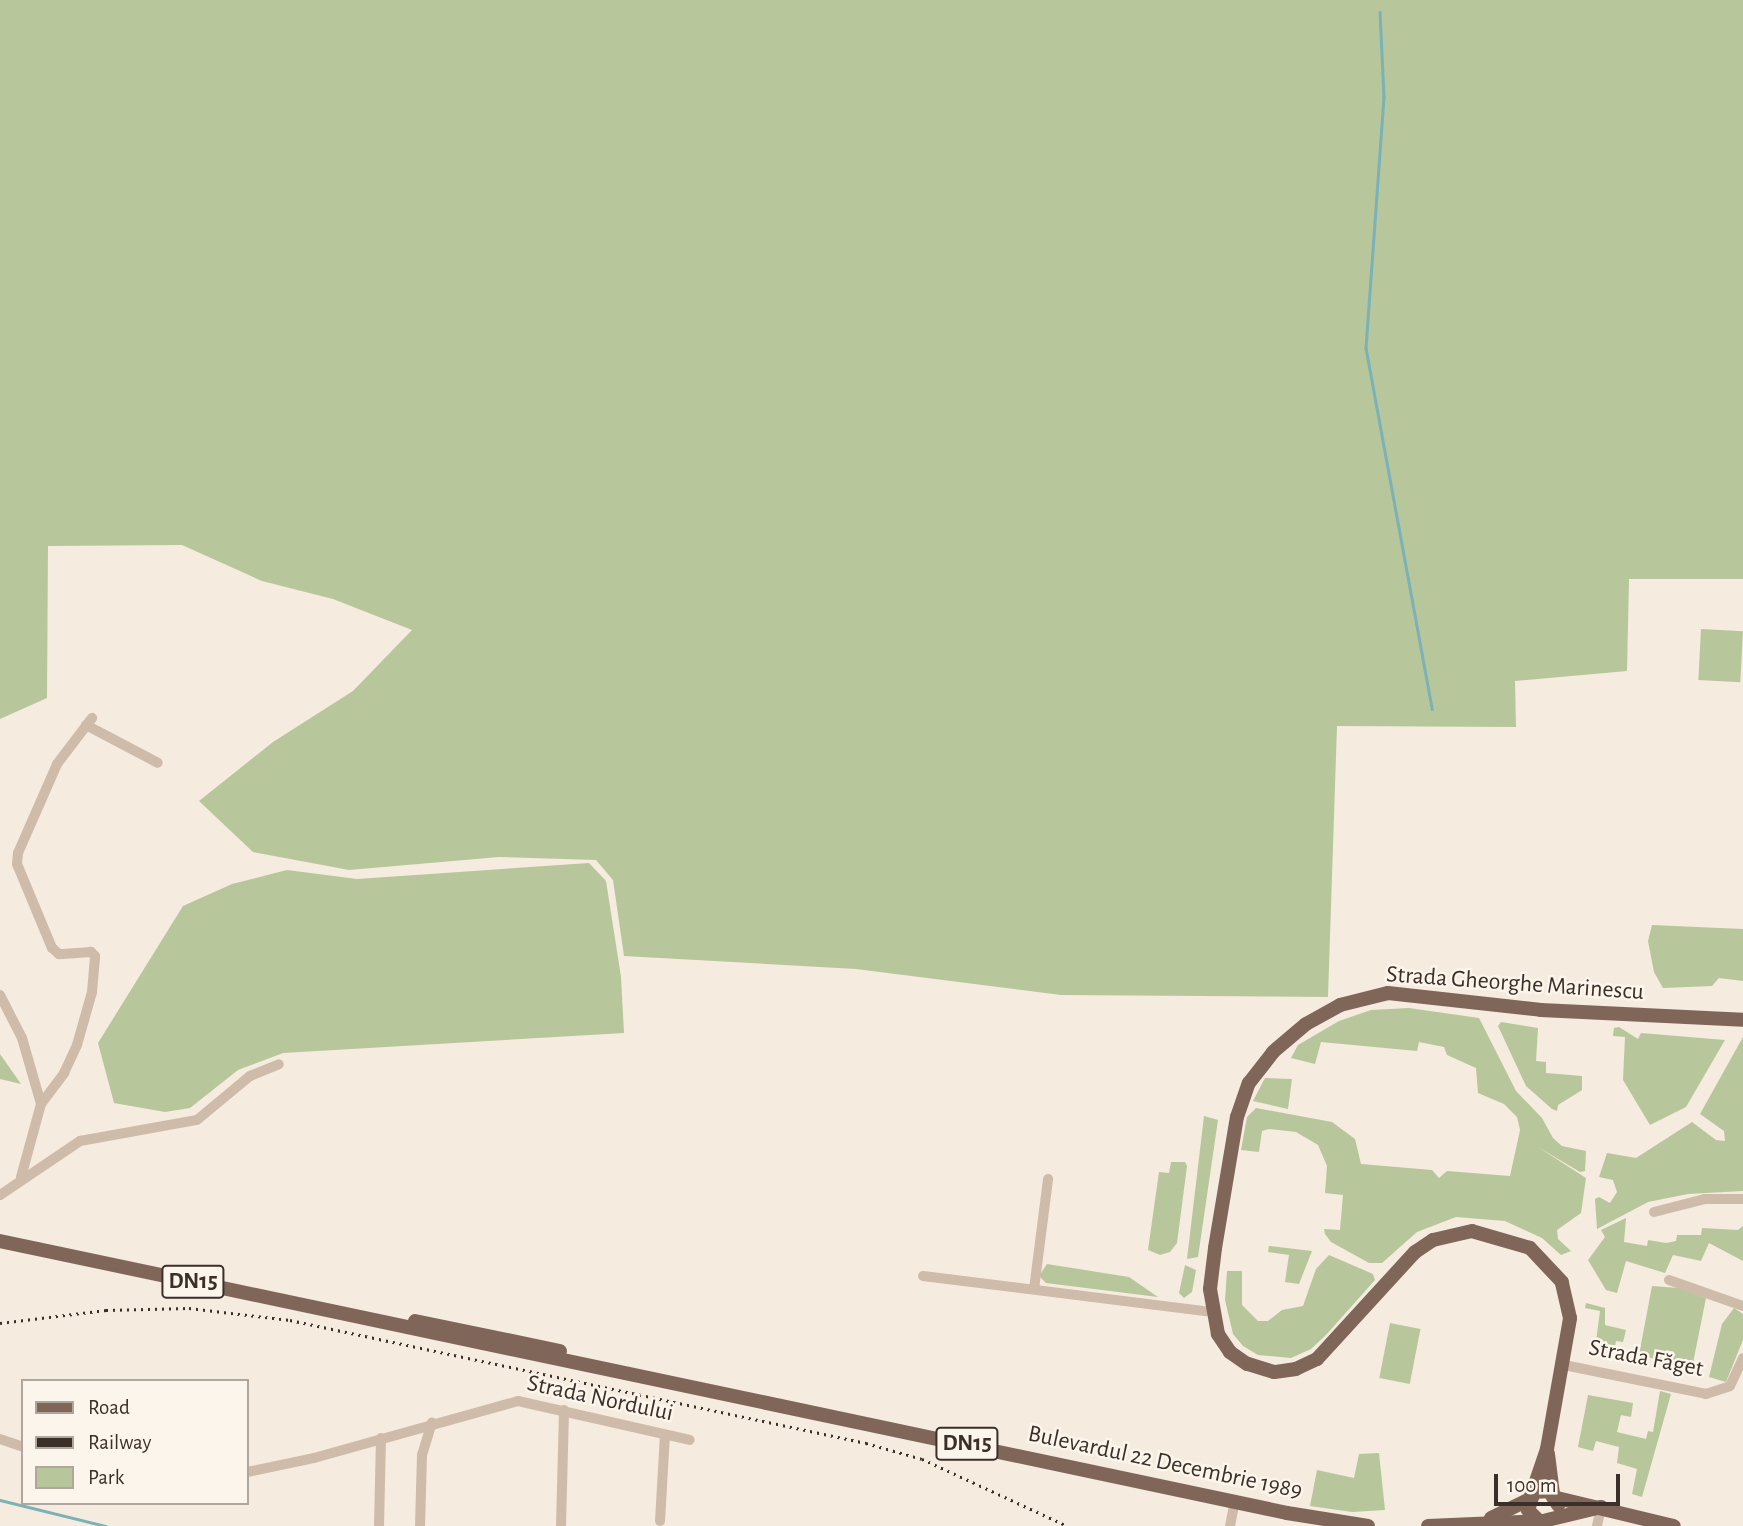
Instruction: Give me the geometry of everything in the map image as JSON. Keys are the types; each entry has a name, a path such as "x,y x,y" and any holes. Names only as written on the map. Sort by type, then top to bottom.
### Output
{"main road":[{"name":"Strada Gheorghe Marinescu","path":"1529,1498 1548,1449 1570,1318 1562,1282 1530,1248 1472,1231 1433,1240 1415,1252 1345,1332 1317,1359 1296,1369 1274,1372 1247,1364 1230,1352 1211,1312 1215,1248 1241,1104 1263,1064 1318,1016 1350,1001 1389,993 1541,1010 1743,1020"},
{"name":"Bulevardul 22 Decembrie 1989","path":"0,1241 1368,1526"},
{"name":"Strada Gheorghe Marinescu","path":"1548,1449 1555,1496"},
{"path":"1486,1520 1539,1490 1674,1526"},
{"path":"1553,1517 1555,1496"},
{"path":"1529,1498 1528,1510 1538,1520"},
{"path":"1428,1526 1486,1520 1538,1520 1601,1507"}],"street":[{"path":"21,1177 41,1104 64,1073 77,1045 96,968 91,952 67,956 52,948 17,864 18,853 57,764 89,721 158,763"},
{"path":"0,995 22,1038 41,1104"},
{"path":"0,1195 21,1177 88,1138 197,1120 250,1076 279,1064"},
{"path":"1034,1289 1048,1179"},
{"path":"1654,1212 1706,1199 1743,1199"},
{"path":"923,1276 1211,1312"},
{"path":"1669,1280 1743,1306"},
{"name":"Strada Făget","path":"1564,1365 1706,1394 1730,1386 1743,1358"},
{"name":"Strada Nordului","path":"248,1472 381,1438 504,1402 535,1402 690,1440"},
{"path":"561,1526 564,1410"},
{"path":"420,1526 422,1455 432,1422"},
{"path":"660,1521 665,1435"},
{"path":"379,1526 381,1438"},
{"path":"0,1439 21,1446"},
{"path":"1230,1526 1235,1500"},
{"path":"1597,1526 1601,1507"}],"green space":[{"path":"0,0 1743,0 1743,579 1629,579 1627,671 1515,681 1516,727 1337,726 1328,997 1061,995 856,969 624,956 613,880 596,860 499,857 349,870 253,852 199,801 273,742 353,691 412,630 333,599 262,581 182,545 48,546 47,698 0,719"},
{"path":"1701,629 1743,631 1740,682 1698,680"},
{"path":"589,863 606,881 621,977 624,1033 283,1053 238,1070 190,1108 165,1112 114,1103 98,1043 183,906 232,884 287,870 357,879"},
{"path":"1652,925 1743,929 1743,981 1719,978 1712,986 1663,988 1654,972 1648,941"},
{"path":"1409,1008 1479,1018 1516,1091 1542,1118 1553,1138 1562,1146 1586,1151 1585,1171 1580,1172 1538,1147 1586,1178 1581,1213 1557,1230 1558,1239 1571,1251 1561,1255 1542,1238 1505,1221 1456,1217 1417,1232 1382,1263 1369,1263 1331,1242 1325,1234 1324,1229 1340,1230 1343,1195 1325,1193 1327,1166 1318,1145 1296,1132 1269,1129 1262,1131 1259,1152 1241,1150 1247,1117 1256,1108 1332,1122 1355,1139 1361,1164 1432,1170 1439,1178 1447,1171 1510,1176 1520,1130 1517,1117 1504,1104 1478,1093 1476,1068 1447,1055 1444,1047 1419,1042 1417,1051 1321,1042 1315,1064 1291,1058 1298,1045 1339,1021 1371,1010"},
{"path":"1501,1022 1538,1028 1536,1061 1546,1062 1546,1073 1582,1076 1582,1090 1558,1105 1557,1111 1552,1109 1526,1086 1498,1026"},
{"path":"1619,1027 1638,1039 1641,1033 1725,1040 1686,1107 1650,1125 1623,1080 1625,1037 1613,1036 1614,1028"},
{"path":"1743,1037 1743,1191 1688,1194 1648,1202 1597,1229 1595,1199 1599,1197 1610,1203 1617,1192 1613,1180 1599,1177 1607,1153 1636,1158 1692,1122 1716,1140 1725,1141 1724,1131 1700,1114"},
{"path":"0,1054 21,1084 0,1079"},
{"path":"1265,1078 1292,1079 1288,1109 1253,1101"},
{"path":"1204,1116 1218,1120 1198,1257 1187,1259"},
{"path":"1171,1162 1185,1162 1187,1166 1177,1243 1170,1252 1160,1255 1148,1250 1159,1172 1169,1173"},
{"path":"1626,1218 1624,1242 1647,1246 1648,1240 1666,1243 1676,1241 1677,1235 1701,1235 1702,1228 1738,1230 1743,1226 1743,1261 1709,1243 1701,1261 1673,1255 1665,1273 1626,1261 1617,1293 1606,1290 1588,1260 1605,1237 1601,1230"},
{"path":"1269,1246 1312,1251 1299,1284 1285,1282 1289,1255 1268,1252"},
{"path":"1329,1255 1373,1274 1375,1280 1326,1335 1311,1349 1291,1358 1258,1355 1243,1346 1233,1334 1225,1300 1227,1271 1242,1271 1242,1305 1258,1321 1268,1321 1282,1310 1303,1306 1316,1269"},
{"path":"1047,1264 1129,1277 1158,1297 1046,1283 1039,1276"},
{"path":"1185,1265 1196,1270 1192,1292 1184,1298 1179,1293"},
{"path":"1652,1286 1679,1288 1706,1298 1692,1368 1639,1355"},
{"path":"1586,1303 1605,1308 1605,1325 1626,1330 1623,1342 1616,1341 1614,1352 1595,1349 1600,1311 1585,1308"},
{"path":"1734,1308 1743,1314 1743,1340 1726,1382 1709,1377 1722,1324"},
{"path":"1390,1323 1420,1329 1410,1384 1379,1378"},
{"path":"1660,1391 1671,1394 1642,1497 1632,1494 1637,1469 1617,1463 1619,1447 1596,1441 1593,1451 1578,1447 1588,1395 1633,1403 1631,1417 1621,1415 1617,1432 1646,1439 1648,1431 1653,1432"},
{"path":"1379,1453 1385,1510 1352,1512 1310,1506 1317,1470 1354,1478 1359,1454"}],"waterway":[{"path":"1380,12 1384,97 1366,348 1432,709"},
{"path":"0,1500 106,1526"}],"railway":[{"path":"0,1323 106,1310 189,1308 290,1320 866,1443 922,1459 1068,1526"}]}
